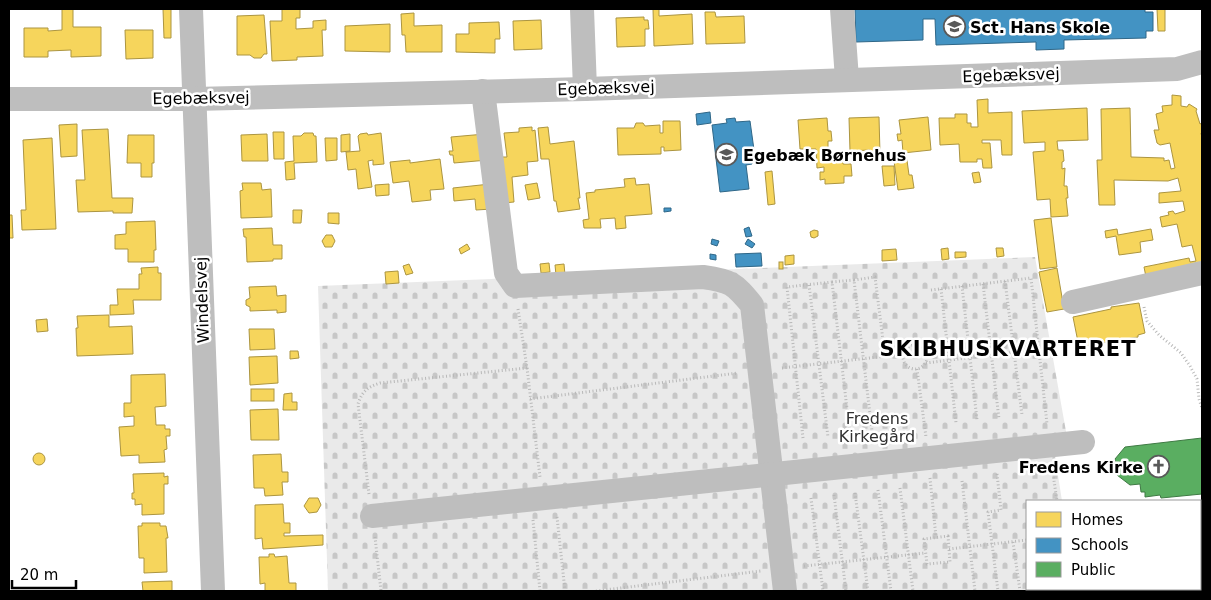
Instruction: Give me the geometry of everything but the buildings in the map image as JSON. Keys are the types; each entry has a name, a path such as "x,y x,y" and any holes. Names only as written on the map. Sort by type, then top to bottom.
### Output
{"street":[{"name":"Windelsvej","path":"190,9 214,591"},
{"path":"582,9 585,89"},
{"path":"842,9 847,79"},
{"name":"Egebæksvej","path":"9,100 194,99 585,89 847,79 905,79 1178,69 1202,62"},
{"path":"483,91 506,273 515,286 703,277 726,280 739,290 752,305 785,591"},
{"path":"1073,302 1202,273"},
{"path":"372,516 1083,442"}],"path":[{"path":"803,438 787,287 875,277 885,356"},
{"path":"931,290 1031,278 1057,500"},
{"path":"854,280 872,431"},
{"path":"1005,281 1022,415"},
{"path":"832,282 850,434"},
{"path":"983,284 999,419"},
{"path":"809,285 828,436"},
{"path":"515,286 527,368 542,498 565,591"},
{"path":"962,286 977,420"},
{"path":"1141,287 1147,321 1159,336 1182,353 1197,379 1202,408"},
{"path":"941,289 956,423"},
{"path":"920,346 927,355 926,362 921,368 909,368 904,362 904,354 908,348 920,346"},
{"path":"926,362 1039,349"},
{"path":"530,399 904,354"},
{"path":"381,591 358,404 360,396 369,386 380,383 527,368"},
{"path":"994,451 1001,510 988,512 998,591"},
{"path":"962,481 975,591"},
{"path":"900,488 913,591"},
{"path":"878,490 891,591"},
{"path":"855,493 868,591"},
{"path":"834,495 846,591"},
{"path":"540,591 542,498"},
{"path":"811,498 823,591"},
{"path":"948,536 949,549 950,562 927,564 924,539 948,536"},
{"path":"949,549 1026,540"},
{"path":"1013,542 1020,591"}],"green space":[{"name":"Fredens Kirkegård","path":"1035,257 1070,454 1055,456 1062,500 1026,500 1026,590 1075,591 328,591 318,286"}],"place":[{"name":"Sct. Hans Skole","path":"954,27"},
{"name":"Egebæk Børnehus","path":"727,155"},
{"name":"Fredens Kirke","path":"1159,467"}],"district":[{"name":"SKIBHUSKVARTERET","path":"1008,349"}]}
